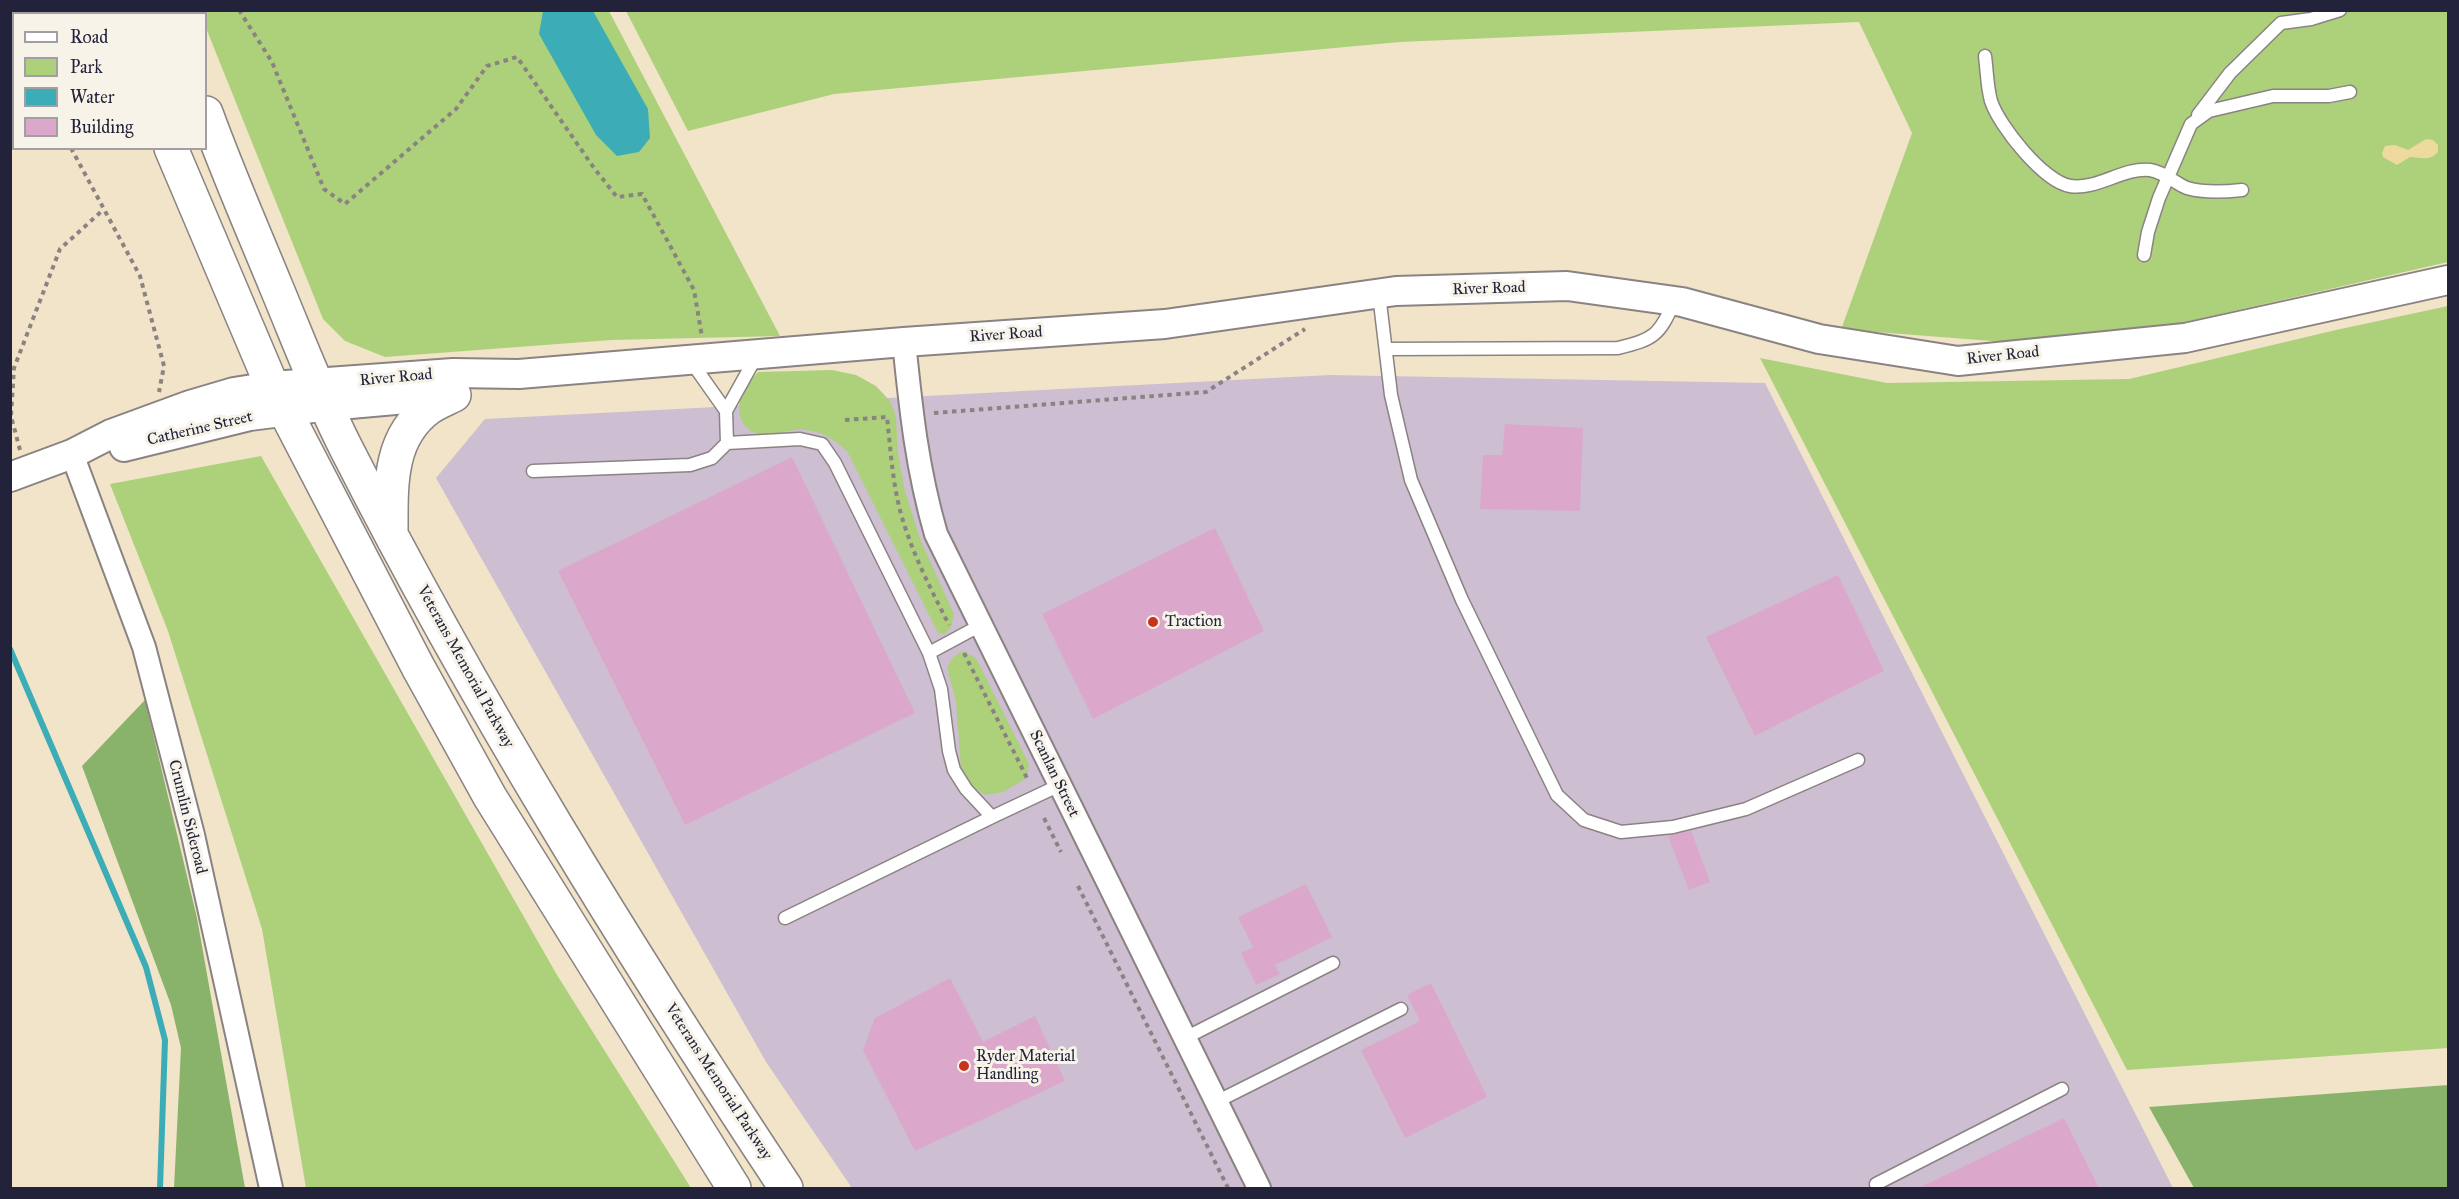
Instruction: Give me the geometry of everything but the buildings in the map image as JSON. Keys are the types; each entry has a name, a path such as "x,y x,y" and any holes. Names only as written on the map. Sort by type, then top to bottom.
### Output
{"highway":[{"name":"Veterans Memorial Parkway","path":"207,116 345,447 449,641 523,769 703,1063 786,1188"},
{"path":"172,150 279,398 338,517 490,797 734,1188"},
{"path":"391,533 392,472 402,441 418,418 430,407 454,395"}],"street":[{"name":"River Road","path":"279,398 322,394 453,373 519,374 904,342 1165,324 1396,291 1567,286 1674,301 1819,339 1958,361 2185,338 2448,280"},
{"name":"Scanlan Street","path":"904,342 914,441 922,488 936,534 1259,1188"},
{"name":"River Road","path":"322,394 454,395 519,374"},
{"name":"Catherine Street","path":"18,473 72,454 111,434 234,392 279,398"},
{"name":"Catherine Street","path":"72,454 115,449 240,418 279,398"},
{"name":"Crumlin Sideroad","path":"72,454 144,647 193,835 271,1188"}],"lane":[{"path":"2144,255 2152,218 2191,124 2230,73 2281,23 2310,19 2340,10"},
{"path":"1985,56 1991,102 2003,125 2014,142 2061,183 2071,186 2087,185 2135,171 2150,170 2188,188 2208,191 2242,190"},
{"path":"2191,124 2209,111 2273,96 2329,96 2350,92"},
{"path":"1379,294 1391,395 1411,480 1462,600 1557,795 1584,820 1621,832 1673,827 1746,809 1858,760"},
{"path":"1386,349 1618,348 1646,341 1663,326 1674,301"},
{"path":"726,411 758,354"},
{"path":"697,359 726,411 727,443"},
{"path":"533,471 690,465 712,458 727,443 800,439 822,444 835,463 929,653 941,689 949,751 954,770 966,789 992,817"},
{"path":"929,653 981,625"},
{"path":"785,918 1060,785"},
{"path":"1185,1038 1333,963"},
{"path":"1216,1102 1401,1009"},
{"path":"1878,1188 1876,1184 2062,1089"}],"path":[{"path":"239,10 272,62 324,189 345,204 456,109 487,66 517,57 594,168 617,197 642,194 694,290 697,359"},
{"path":"73,150 140,276 164,366 154,419"},
{"path":"18,473 11,416 14,369 60,249 104,210"},
{"path":"934,413 1206,392 1306,328"},
{"path":"845,420 887,417 892,474 904,527 923,574 951,628"},
{"path":"963,651 1027,778"},
{"path":"1044,818 1061,852"},
{"path":"1078,886 1228,1188"}],"shaded area":[{"path":"1330,375 1765,383 2173,1188 852,1188 766,1062 436,478 485,419"}],"green space":[{"path":"609,11 780,336 611,340 385,357 345,341 323,319 207,30 207,12 200,12"},
{"path":"626,11 2448,11 2448,262 2114,336 2005,342 1863,331 1842,327 1912,133 1859,22 1400,42 834,94 688,131"},
{"path":"2448,306 2448,1048 2127,1070 1760,358 1887,383 2129,379"},
{"path":"832,370 856,375 876,386 890,401 896,417 898,454 905,491 920,539 954,614 951,628 944,634 938,633 847,451 828,437 812,431 795,430 771,434 753,432 747,428 740,417 741,396 758,372"},
{"path":"261,456 557,975 691,1188 306,1188 262,929 168,631 110,484"},
{"path":"963,651 976,658 1029,764 1027,778 1003,792 985,795 968,783 961,769 956,701 947,668 953,657"},
{"path":"145,700 197,918 245,1188 174,1188 181,1048 171,1005 82,766"},
{"path":"2448,1085 2448,1188 2194,1188 2149,1107"}],"sand":[{"path":"2426,139 2433,140 2438,145 2438,152 2431,157 2410,157 2397,165 2383,157 2385,146 2395,145 2408,150"}],"water":[{"path":"543,11 593,11 648,109 650,138 639,152 617,156 596,135 539,34"}],"waterway":[{"path":"10,649 146,967 165,1040 160,1188"}],"place":[{"name":"Traction","path":"1153,622"},
{"name":"Ryder Material Handling","path":"964,1066"}]}
